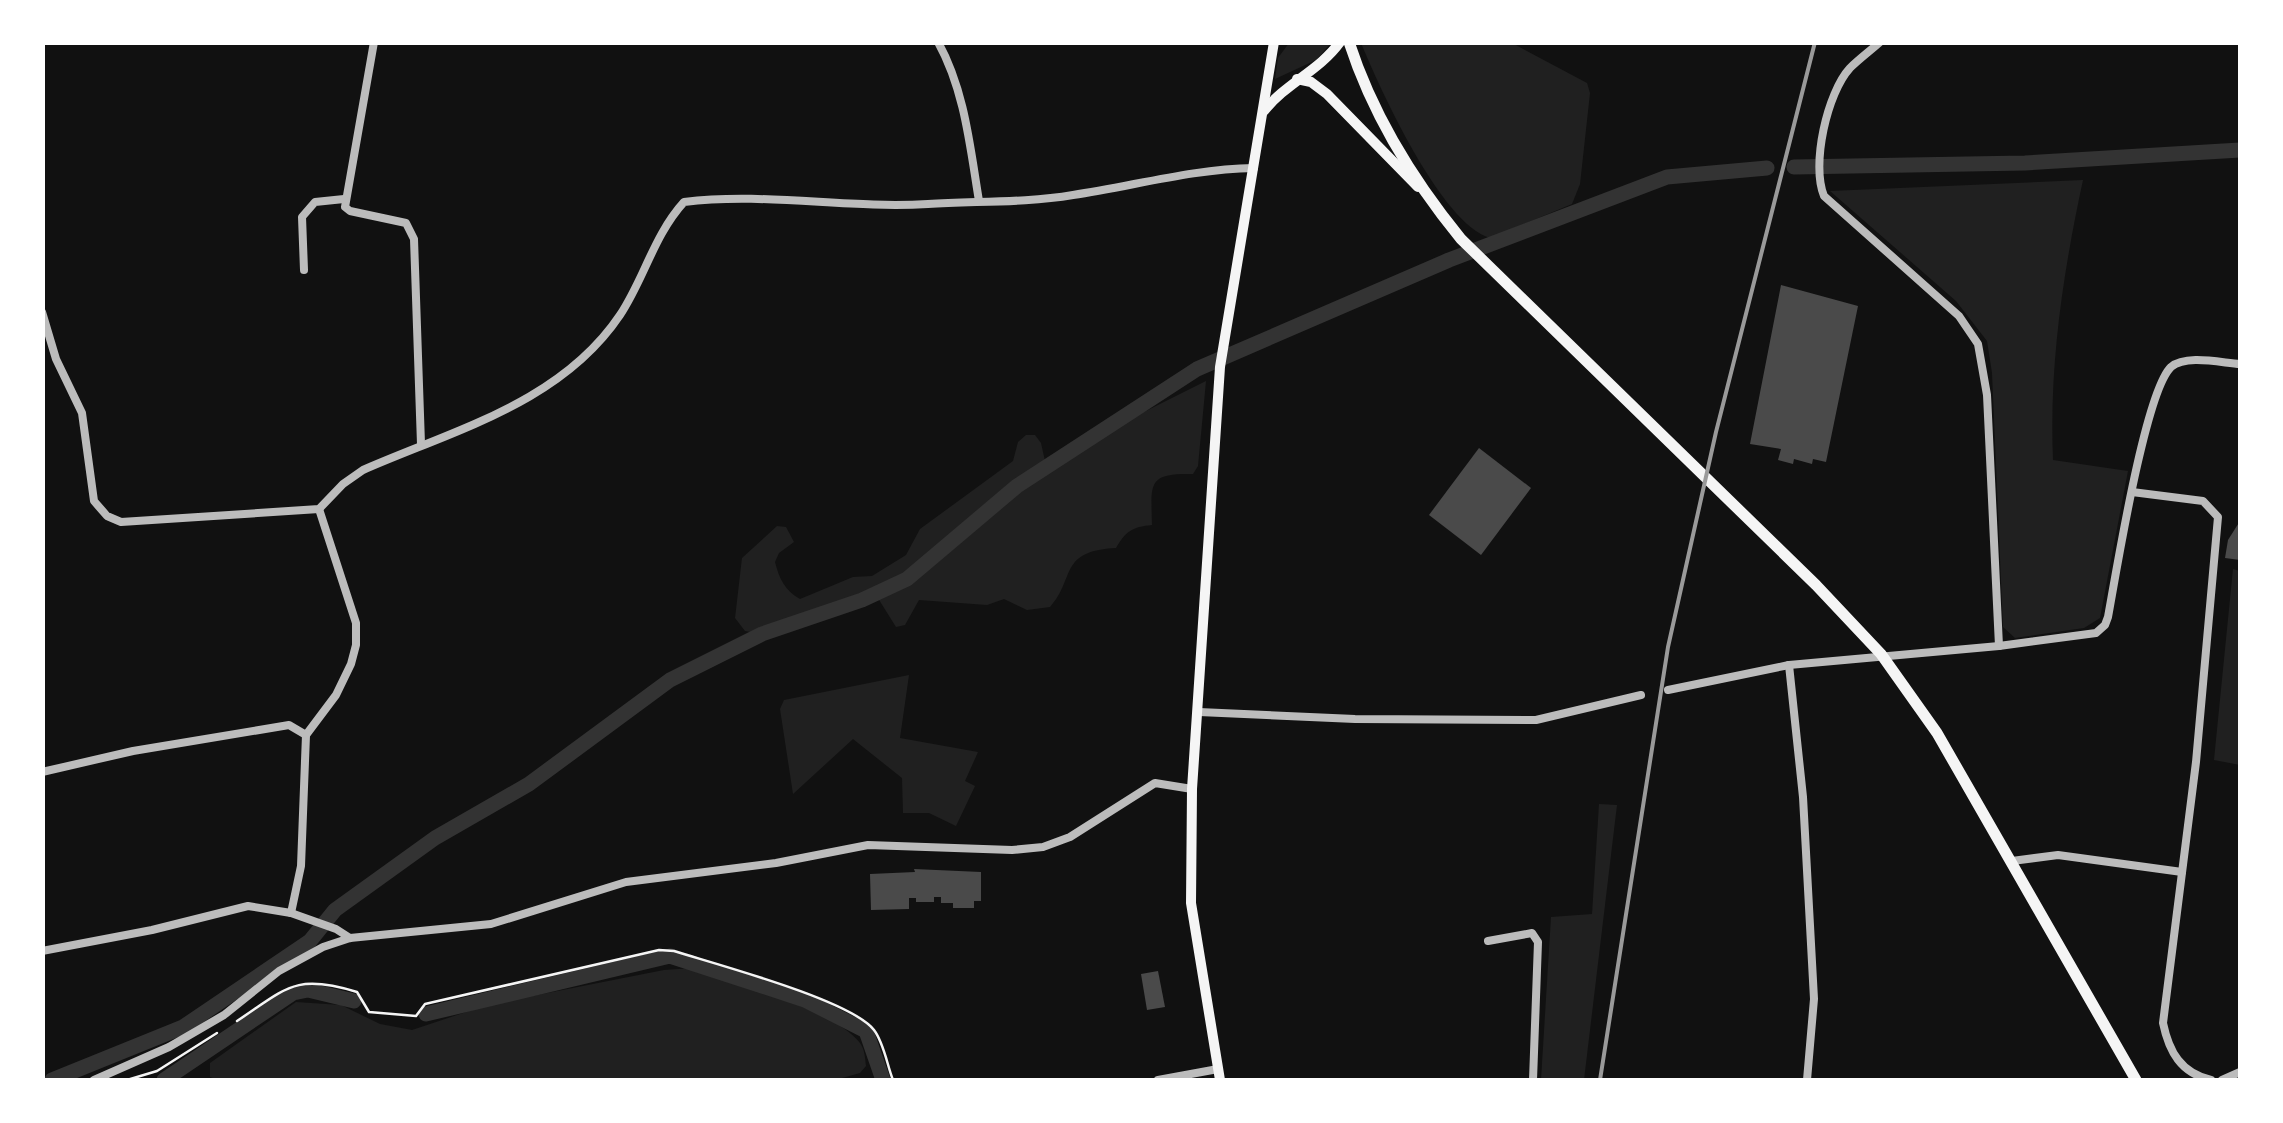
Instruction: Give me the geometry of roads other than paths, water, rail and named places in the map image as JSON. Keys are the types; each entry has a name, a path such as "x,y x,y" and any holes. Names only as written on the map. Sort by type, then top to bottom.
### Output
{"main road":[{"path":"1264,112 1278,93 1319,66 1340,42"},
{"path":"1349,42 1376,110 1427,197"},
{"path":"1219,1075 1191,903 1192,788 1220,366 1274,43"},
{"path":"1297,79 1311,82 1327,94 1427,197 1461,238 1816,585 1880,654 1937,733 2136,1080"}],"street":[{"path":"374,42 344,199 350,211 406,223 414,238 421,444"},
{"path":"938,42 952,66 964,108 979,200"},
{"path":"1880,42 1849,69 1830,102 1818,182 1824,196 1958,316 1978,344 1987,395 1999,646"},
{"path":"43,312 56,359 82,414 94,501 107,516 121,522 318,509 362,470 516,407 589,355 621,313 668,220 684,202 716,198 895,206 1070,196 1186,173 1254,168"},
{"path":"304,270 302,217 315,202 344,199"},
{"path":"1668,690 1789,665 1880,654 1910,656 2096,633 2105,626 2148,424 2170,368 2186,362 2240,364"},
{"path":"2132,492 2204,501 2218,517 2196,762 2163,1023 2168,1046 2182,1066 2196,1077 2212,1080"},
{"path":"290,914 301,866 306,736 336,696 356,645 356,623 318,509"},
{"path":"1789,665 1803,796 1814,998 1806,1080"},
{"path":"1199,712 1355,719 1536,720 1642,696"},
{"path":"42,772 133,751 289,724 306,736"},
{"path":"94,1080 169,1047 224,1015 278,972 323,947 350,938 491,924 626,882 776,863 868,844 1012,850 1042,847 1070,837 1155,783 1192,788"},
{"path":"2012,862 2058,855 2182,872"},
{"path":"42,951 248,906 290,914 336,929 350,938"},
{"path":"1488,941 1532,933 1538,942 1533,1080"},
{"path":"2222,1080 2240,1072"},
{"path":"1158,1080 1219,1075"}],"waterway":[{"path":"1794,167 2025,163 2240,150"},
{"path":"52,1080 183,1027 310,941 335,910 435,838 529,784 670,680 762,634 862,600 907,579 1017,486 1197,369 1449,260 1667,177 1767,168"},
{"path":"426,1014 670,956 805,1000 866,1031 883,1080"},
{"path":"164,1080 293,993 308,990 354,1001"}],"railway":[{"path":"1600,1080 1668,647 1716,432 1815,42"}]}
